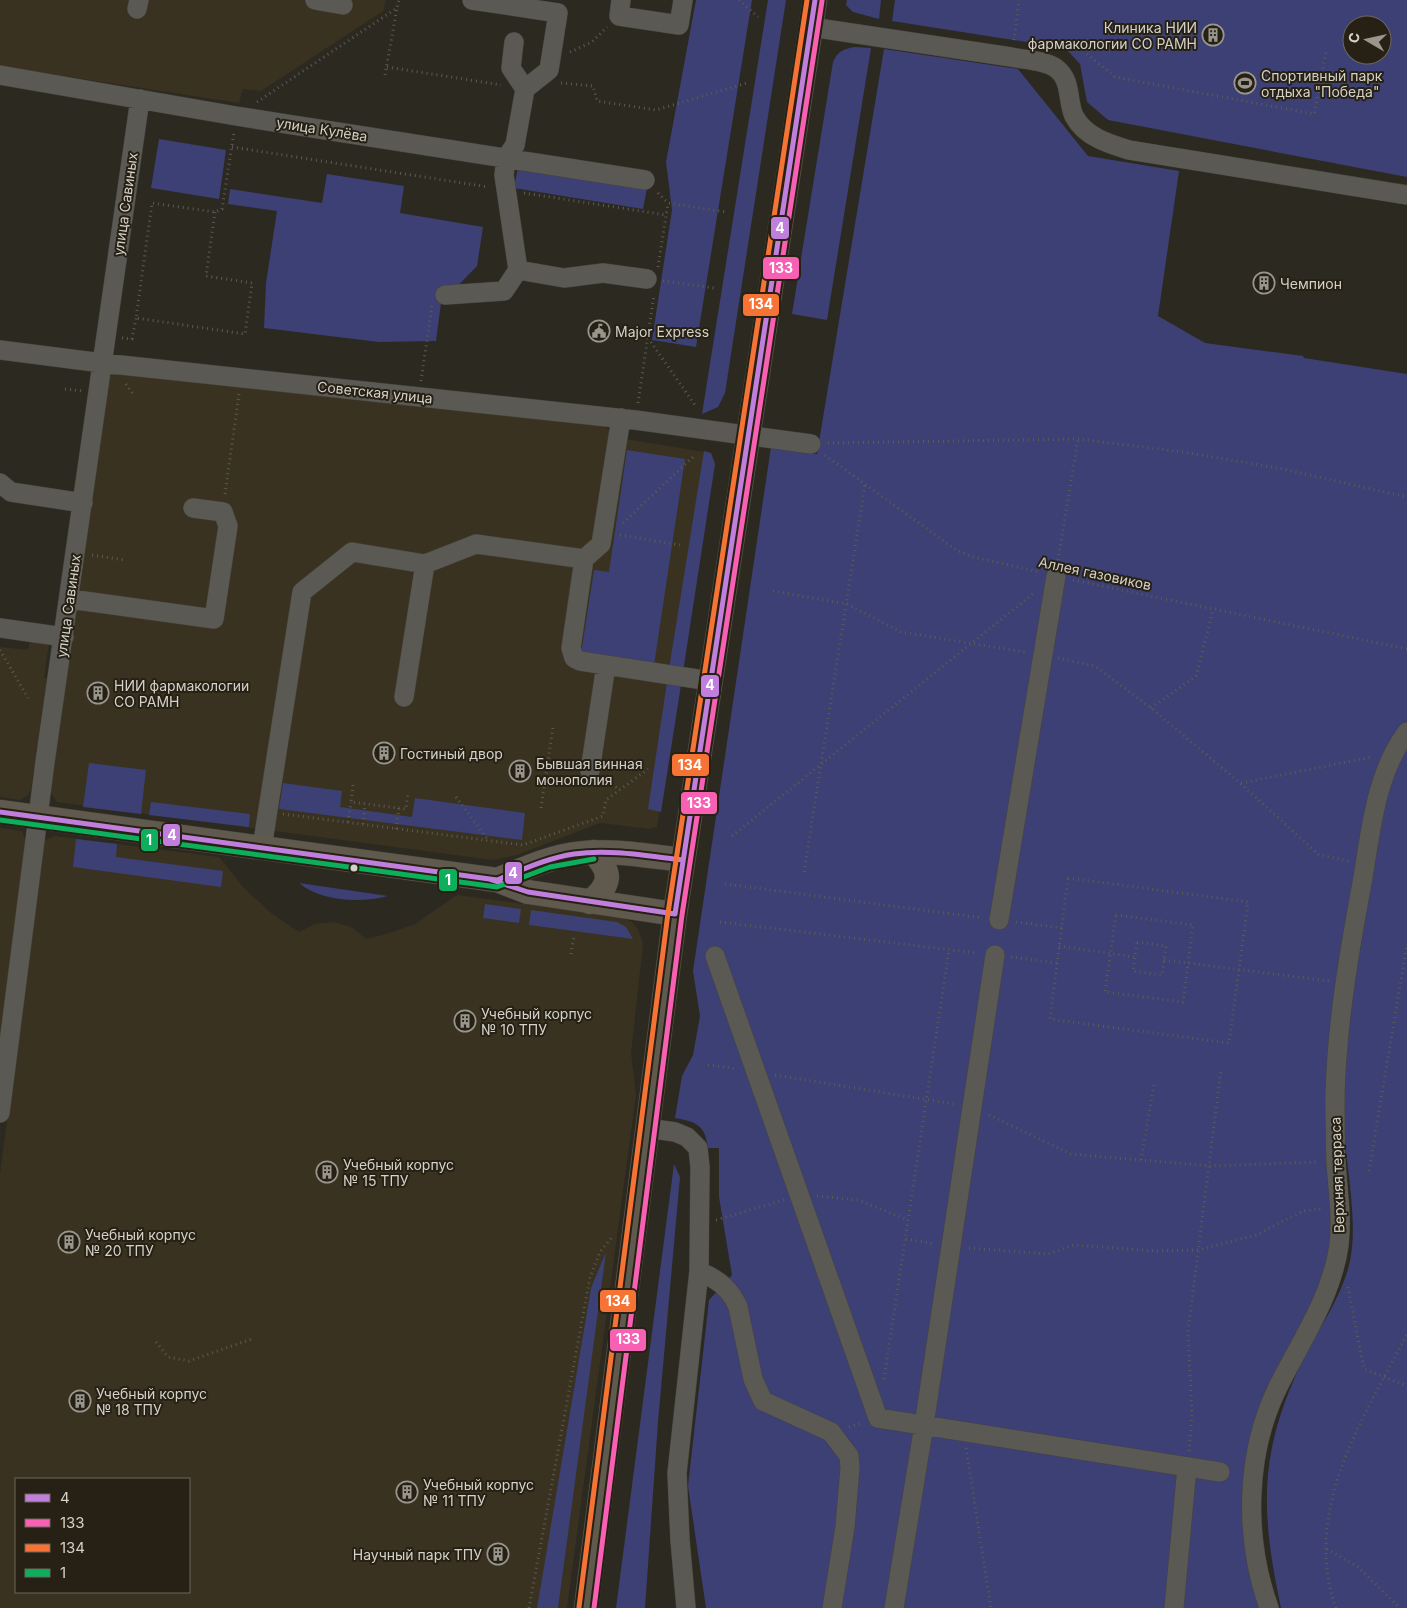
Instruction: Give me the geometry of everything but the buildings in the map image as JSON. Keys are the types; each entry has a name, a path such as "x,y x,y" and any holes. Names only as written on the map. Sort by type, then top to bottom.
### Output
{"main road":[{"path":"586,1608 675,914 815,0"},
{"path":"0,812 497,880 528,892 675,914"},
{"path":"497,880 548,860 593,852 683,860"},
{"path":"590,902 602,892 607,881 604,864 593,852"}],"street":[{"path":"315,0 343,5"},
{"path":"445,295 504,291 518,270 505,190 506,158 515,145 525,89 548,70 558,13 472,0"},
{"path":"620,8 679,25 683,0"},
{"path":"811,27 1042,63 1057,69 1068,85 1074,116 1087,132 1104,142 1129,150 1407,195"},
{"path":"514,42 512,68 525,89"},
{"name":"улица Кулёва","path":"0,75 236,116 645,180"},
{"name":"улица Савиных","path":"0,1113 38,817 140,99"},
{"path":"518,270 564,278 603,273 652,280"},
{"name":"Советская улица","path":"0,350 102,363 628,419 749,434 811,444"},
{"path":"628,419 607,539 584,560 571,652 577,660 710,681"},
{"path":"0,482 11,492 83,503"},
{"path":"70,599 214,619 228,526 223,512 193,508"},
{"path":"262,848 302,592 352,552 424,564 476,544 584,560"},
{"path":"404,697 424,564"},
{"path":"999,920 1056,576"},
{"path":"0,628 64,637"},
{"path":"590,771 606,665"},
{"name":"Верхняя терраса","path":"1269,1608 1259,1580 1252,1525 1252,1477 1261,1434 1277,1389 1315,1314 1334,1270 1339,1245 1341,1206 1336,1161 1335,1095 1345,983 1378,795 1392,754 1407,732"},
{"path":"894,1608 924,1425 995,955"},
{"path":"715,956 878,1418 1220,1472"},
{"path":"647,1128 675,1132 688,1137 698,1148 701,1224 699,1272 677,1473 686,1608"},
{"path":"699,1272 714,1278 734,1296 753,1379 763,1400 831,1432 845,1448 850,1468 845,1527 832,1608"},
{"path":"1174,1608 1187,1466"}],"path":[{"path":"385,76 399,0"},
{"path":"739,0 758,17"},
{"path":"1011,58 1020,0"},
{"path":"115,337 132,339 152,203 215,212 222,209 236,116 397,8"},
{"path":"552,49 572,53 592,42 620,8"},
{"path":"1087,54 1115,77 1314,114 1326,52"},
{"path":"387,67 525,89"},
{"path":"558,87 562,81 592,86 597,100 656,110 747,83"},
{"path":"232,147 666,215"},
{"path":"645,180 668,203 726,212"},
{"path":"628,419 648,337 652,280 668,203"},
{"path":"136,318 245,334 252,283 206,276 215,212"},
{"path":"652,280 714,288"},
{"path":"418,396 433,293 445,295"},
{"path":"648,337 695,405"},
{"path":"223,512 239,388"},
{"path":"65,389 82,391"},
{"path":"732,836 1056,576 1078,438"},
{"path":"811,444 1078,438 1184,452 1283,469 1407,497"},
{"name":"Аллея газовиков","path":"811,444 956,550 973,557 1213,610 1407,648"},
{"path":"607,539 693,457"},
{"path":"804,872 865,484"},
{"path":"607,539 680,545"},
{"path":"104,556 126,560"},
{"path":"773,591 847,604 901,632 1043,654 1095,666 1151,708 1240,783 1319,855 1365,864"},
{"path":"1151,708 1196,676 1213,610"},
{"path":"0,650 28,698"},
{"path":"541,808 553,727"},
{"path":"1240,783 1392,754"},
{"path":"268,812 523,845 604,816 606,800 648,768"},
{"path":"348,822 353,785"},
{"path":"351,802 406,809 408,792"},
{"path":"456,798 488,840"},
{"path":"363,824 365,804"},
{"path":"396,829 399,808"},
{"path":"1068,878 1248,902 1229,1043 1050,1019 1062,928 1068,878"},
{"path":"725,884 1062,928"},
{"path":"1116,915 1193,925 1188,964 1183,1002 1105,992 1116,915"},
{"path":"720,922 1057,963"},
{"path":"571,954 574,936"},
{"path":"1137,942 1166,946 1162,975 1133,971 1135,956 1137,942"},
{"path":"1369,1171 1407,944"},
{"path":"1059,946 1135,956"},
{"path":"884,1381 949,950"},
{"path":"1164,960 1345,983"},
{"path":"708,1065 744,1070"},
{"path":"1187,1466 1192,1415 1188,1331 1221,1070"},
{"path":"768,1074 955,1104"},
{"path":"1141,1160 1154,1085"},
{"path":"986,1114 1026,1130 1071,1154 1210,1166 1336,1161"},
{"path":"701,1224 799,1195 858,1200 908,1220"},
{"path":"959,1247 1048,1254 1074,1245 1155,1251 1198,1250 1256,1235 1303,1211 1341,1206"},
{"path":"529,1608 590,1277 600,1252 612,1237"},
{"path":"906,1239 943,1246"},
{"path":"1334,1270 1346,1279 1364,1369 1407,1386"},
{"path":"1336,1608 1331,1594 1326,1548 1330,1509 1342,1463 1364,1413 1407,1334"},
{"path":"156,1342 168,1357 189,1361 252,1339"},
{"path":"831,1432 878,1418"},
{"path":"964,1432 991,1608"},
{"path":"1326,1548 1358,1567 1400,1608"}],"shaded area":[{"path":"0,0 386,0 383,11 261,91 243,89 239,103 0,66"},
{"path":"696,0 752,0 696,347 652,340 672,210 666,162"},
{"path":"768,0 786,0 725,393 718,407 702,414"},
{"path":"847,0 881,0 879,19 853,12 846,5"},
{"name":"Спортивный парк отдыха \"Победа\"","path":"895,0 1407,0 1407,177 1108,120 1087,102 1080,64 1065,48 892,21"},
{"path":"855,47 871,48 827,320 792,314 833,62 841,51"},
{"path":"884,49 1018,69 1088,156 1179,171 1158,316 1205,343 1303,356 1304,358 1407,374 1407,721 1400,730 1330,1039 1325,1128 1334,1226 1320,1289 1251,1448 1264,1608 706,1608 688,1486 709,1300 732,1275 719,1197 719,1148 708,1148 705,1134 699,1126 689,1121 675,1118 682,1076 693,1055 700,1016 693,971 771,447 817,454"},
{"path":"159,139 226,150 219,199 151,188"},
{"path":"518,167 647,188 643,209 514,188"},
{"path":"327,174 404,186 400,213 483,227 477,266 441,303 436,341 379,342 264,328 266,283 277,211 228,204 230,189 322,203"},
{"path":"114,373 604,426 611,431 613,437 711,453 715,464 657,827 650,829 600,823 517,855 493,860 57,802 50,792 80,588 107,382"},
{"path":"627,450 685,459 654,665 581,654 594,570 609,572"},
{"path":"704,451 711,453 715,464 683,672 669,669"},
{"path":"30,640 49,642 44,678 47,679 31,789 28,795 20,800 0,797 0,647 28,650"},
{"path":"667,682 681,685 661,812 648,809"},
{"path":"1407,749 1407,1608 1281,1608 1274,1574 1267,1513 1270,1457 1276,1428 1286,1398 1306,1353 1341,1288 1350,1261 1353,1226 1343,1128 1343,1067 1351,1002 1381,819 1392,774"},
{"path":"89,763 146,770 141,814 83,807"},
{"path":"283,783 342,791 340,807 412,817 415,798 525,813 522,840 279,809"},
{"path":"151,802 250,814 249,827 149,815"},
{"path":"0,828 22,831 26,842 0,1047"},
{"path":"55,836 219,857 244,888 271,913 299,932 315,924 335,922 353,928 366,939 415,924 457,895 621,917 632,922 638,929 643,944 631,1053 636,1095 567,1608 0,1608 0,1174 45,840"},
{"path":"76,839 117,844 116,857 223,871 221,887 73,867"},
{"path":"299,883 388,896 366,900 342,899 319,894"},
{"path":"485,904 521,909 519,923 483,918"},
{"path":"531,910 617,922 626,927 633,939 529,925"},
{"path":"674,1164 680,1177 658,1422 645,1608 616,1608"},
{"path":"606,1252 558,1608 537,1608 591,1288"}],"transit line":[{"name":"134","path":"579,1607 668,913 807,0"},
{"name":"4","path":"675,914 815,0"},
{"name":"133","path":"594,1608 682,915 822,1"},
{"name":"4","path":"0,812 497,880 544,861 574,854 601,852 683,860"},
{"name":"1","path":"0,820 497,887 550,867 594,859"},
{"name":"4","path":"489,879 528,892 675,914"}],"place":[{"name":"Клиника НИИ фармакологии СО РАМН","path":"1213,35"},
{"name":"Спортивный парк отдыха \"Победа\"","path":"1245,83"},
{"name":"Чемпион","path":"1264,283"},
{"name":"Major Express","path":"599,331"},
{"name":"НИИ фармакологии СО РАМН","path":"98,693"},
{"name":"Гостиный двор","path":"384,753"},
{"name":"Бывшая винная монополия","path":"520,771"},
{"name":"Учебный корпус № 10 ТПУ","path":"465,1021"},
{"name":"Учебный корпус № 15 ТПУ","path":"327,1172"},
{"name":"Учебный корпус № 20 ТПУ","path":"69,1242"},
{"name":"Учебный корпус № 18 ТПУ","path":"80,1401"},
{"name":"Учебный корпус № 11 ТПУ","path":"407,1492"},
{"name":"Научный парк ТПУ","path":"498,1554"}]}
